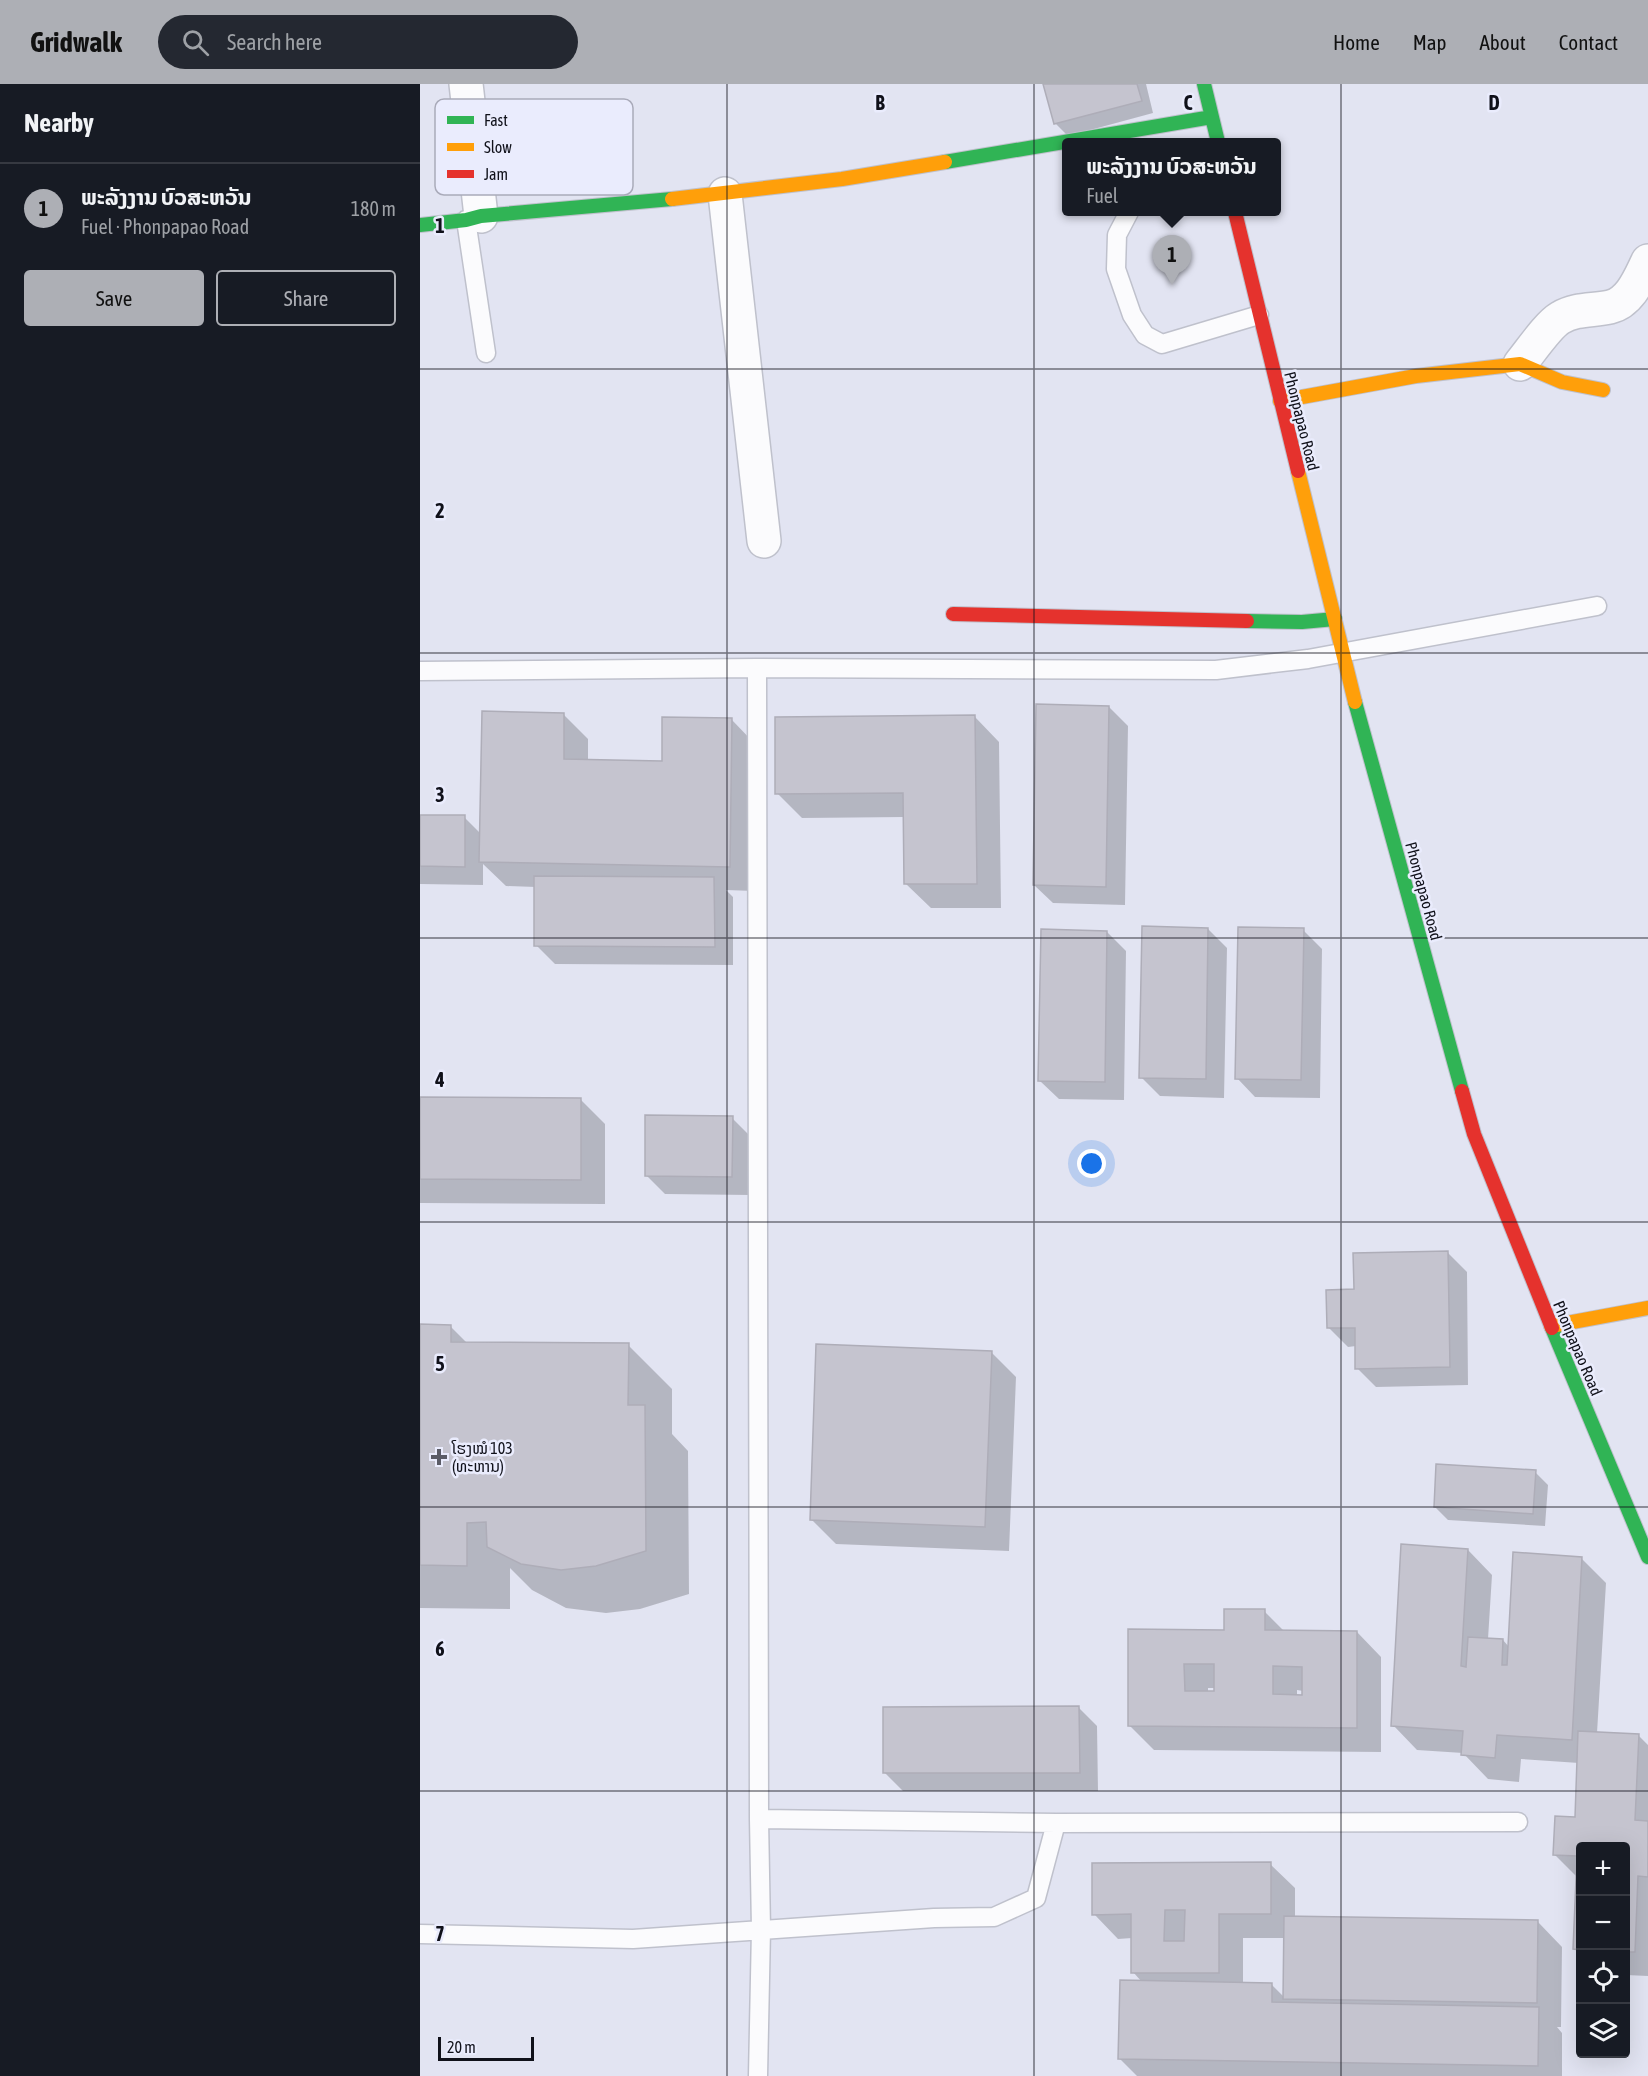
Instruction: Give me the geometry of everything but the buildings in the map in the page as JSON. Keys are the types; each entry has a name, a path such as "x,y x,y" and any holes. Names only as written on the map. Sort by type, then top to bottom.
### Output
{"street":[{"path":"466,84 467,99"},
{"path":"1204,84 1217,138"},
{"path":"1087,138 1212,117"},
{"path":"420,225 725,194 842,179 1062,142"},
{"path":"725,194 764,541"},
{"path":"472,195 473,218"},
{"name":"Phonpapao Road","path":"1236,216 1342,653 1474,1134 1551,1326 1648,1557"},
{"path":"1520,364 1558,319 1571,312 1612,306 1625,299 1638,282 1648,261"},
{"path":"1280,401 1416,375 1520,364 1562,382 1603,390"},
{"path":"953,614 1302,622 1335,619"},
{"path":"1551,1326 1648,1308"}],"lane":[{"path":"1127,216 1117,235 1116,269 1132,315 1145,335 1162,344 1259,315"},
{"path":"473,218 486,353"},
{"path":"420,671 757,668 1216,670 1342,653 1597,606"},
{"path":"757,668 761,1929 758,2076"},
{"path":"759,1819 1056,1823 1518,1822"},
{"path":"420,1934 633,1939 934,1918 994,1917 1036,1898 1056,1823"}],"traffic: fast":[{"path":"1204,84 1217,138"},
{"path":"1087,138 1212,117"},
{"path":"945,162 1062,142"},
{"path":"420,225 481,216 672,199"},
{"path":"1247,621 1302,622 1335,619"},
{"path":"1355,702 1462,1091"},
{"path":"1552,1328 1648,1557"}],"traffic: slow":[{"path":"672,199 842,179 945,162"},
{"path":"1280,401 1416,376 1520,364 1562,382 1603,390"},
{"path":"1298,471 1355,702"},
{"path":"1551,1326 1648,1308"}],"traffic: jam":[{"path":"1236,216 1298,471"},
{"path":"953,614 1247,621"},
{"path":"1462,1091 1474,1134 1552,1328"}],"place":[{"name":"ພະລັງງານ ບົວສະຫວັນ","path":"1172,285"},
{"name":"ໂຮງໝໍ 103 (ທະຫານ)","path":"439,1457"}]}
